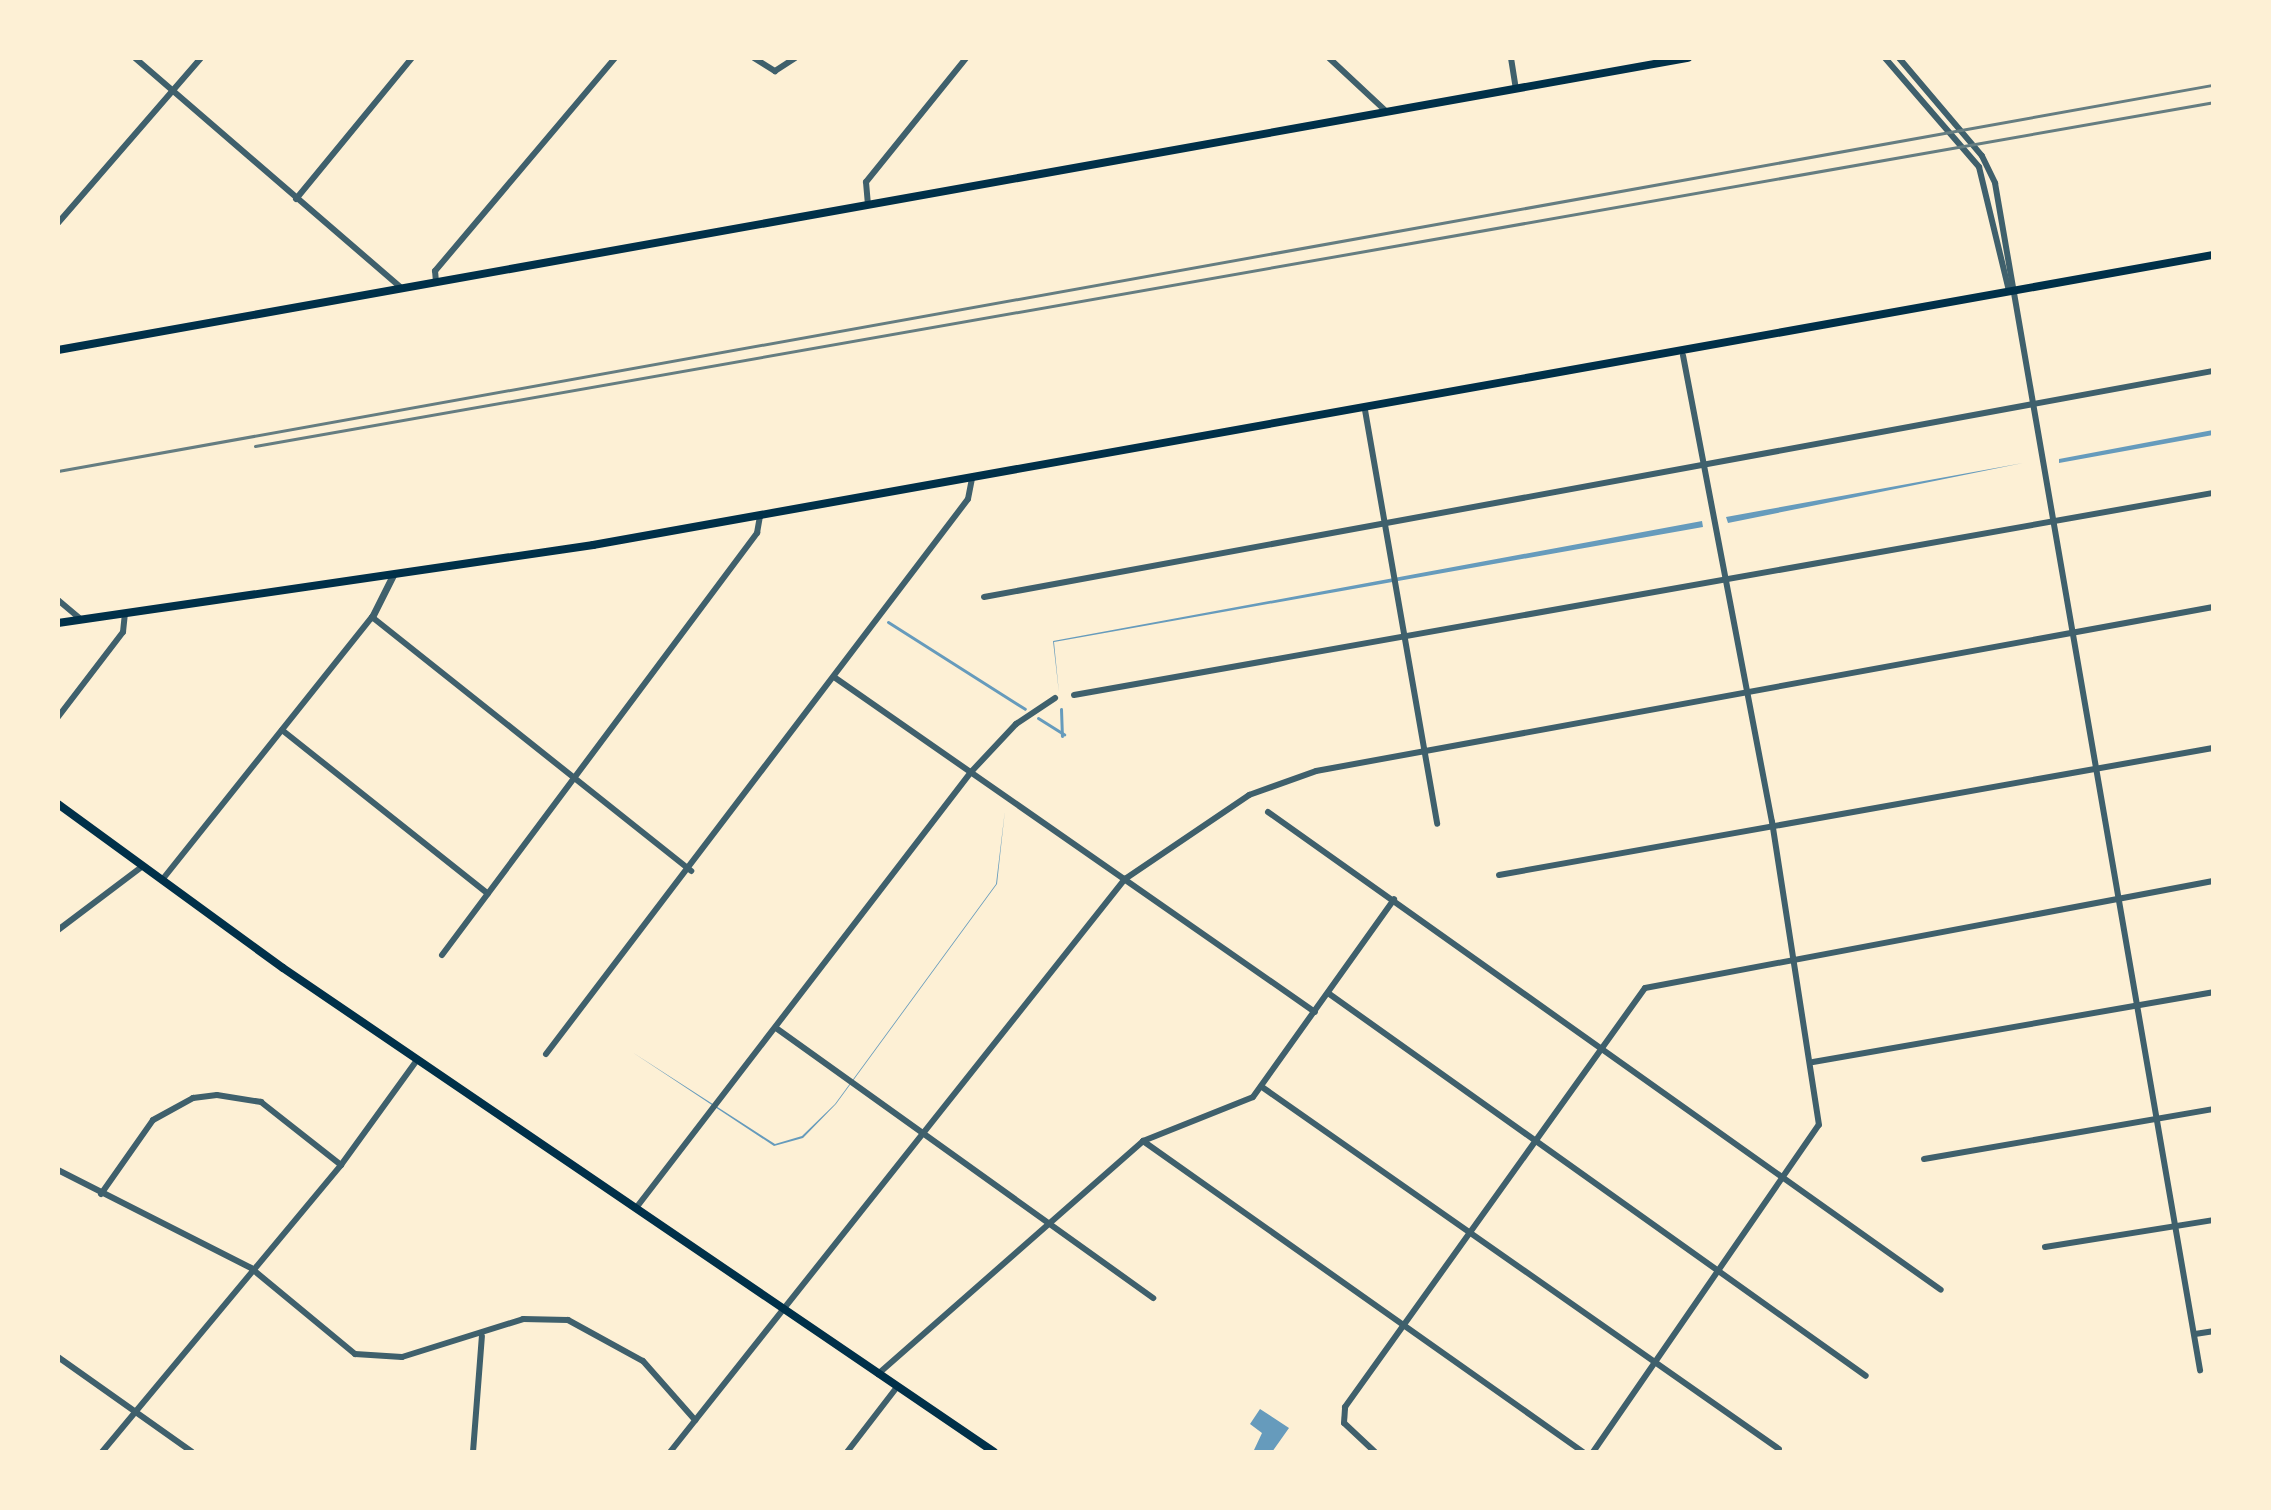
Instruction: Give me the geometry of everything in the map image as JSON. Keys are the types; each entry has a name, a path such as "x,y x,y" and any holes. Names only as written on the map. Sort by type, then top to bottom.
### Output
{"main road":[{"path":"58,350 1688,58"},
{"path":"58,623 393,575 760,516 1683,355 2213,255"},
{"path":"58,804 417,1060 994,1452"}],"street":[{"path":"135,58 401,288"},
{"path":"58,223 201,58"},
{"path":"296,199 412,58"},
{"path":"436,282 435,271 615,58"},
{"path":"754,58 775,71 795,58"},
{"path":"868,205 866,182 966,58"},
{"path":"1329,58 1372,90 1387,112"},
{"path":"1511,58 1516,88"},
{"path":"1885,58 1979,167 2010,291"},
{"path":"1899,58 1987,162 2179,1227 2200,1370"},
{"path":"1593,1452 1817,1132 1819,1097 1773,826 1744,692 1683,355"},
{"path":"984,597 1383,518 2213,371"},
{"path":"1365,410 1437,824"},
{"path":"546,1054 691,871 968,499 972,479"},
{"path":"1074,695 2213,493"},
{"path":"442,955 757,533 760,516"},
{"path":"162,880 372,617 393,575"},
{"path":"58,600 82,620"},
{"path":"670,1452 922,1130 1125,879 1193,826 1272,788 1316,771 2213,607"},
{"path":"58,717 123,632 125,613"},
{"path":"372,617 691,871"},
{"path":"834,677 1315,1012"},
{"path":"636,1208 971,772 1016,724 1055,698"},
{"path":"282,730 488,894"},
{"path":"1499,875 2213,748"},
{"path":"1268,812 1787,1177 1941,1290"},
{"path":"58,930 143,866"},
{"path":"1375,1452 1348,1430 1342,1412 1639,996 1651,985 2213,881"},
{"path":"878,1374 1053,1225 1143,1141 1238,1108 1262,1087 1394,899"},
{"path":"1813,1062 2213,992"},
{"path":"1328,993 1722,1270 1866,1376"},
{"path":"776,1028 1153,1298"},
{"path":"102,1452 251,1268 341,1165 417,1060"},
{"path":"1262,1087 1779,1449"},
{"path":"101,1194 153,1120 193,1098 217,1095 261,1102 341,1165"},
{"path":"1924,1159 2213,1109"},
{"path":"1143,1141 1583,1452"},
{"path":"58,1170 251,1268 355,1354 402,1357 482,1336 523,1319 589,1327 643,1361 695,1420"},
{"path":"2045,1247 2213,1220"},
{"path":"2195,1334 2213,1331"},
{"path":"473,1452 482,1336"},
{"path":"58,1357 192,1452"},
{"path":"847,1452 897,1387"}],"water":[{"path":"2213,430 2213,435 2059,463 2059,459"},
{"path":"2023,463 1728,523 1726,517"},
{"path":"1702,521 1703,527 1054,642 1059,693 1053,641"},
{"path":"1005,810 997,884 836,1104 803,1138 774,1146 632,1052 775,1144 802,1136 835,1104 996,884"},
{"path":"1260,1409 1289,1428 1272,1452 1254,1450 1262,1433 1250,1424"}],"waterway":[{"path":"888,622 1025,709"},
{"path":"1061,709 1062,736"},
{"path":"1038,718 1064,734"}],"railway":[{"path":"58,471 2213,85"},
{"path":"255,446 2213,102"}]}
